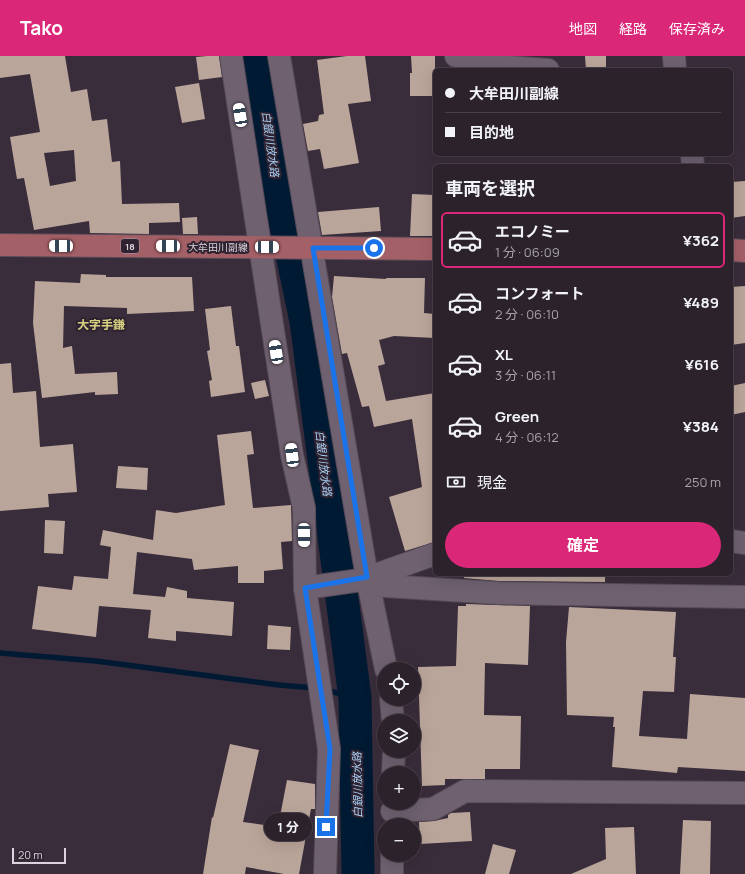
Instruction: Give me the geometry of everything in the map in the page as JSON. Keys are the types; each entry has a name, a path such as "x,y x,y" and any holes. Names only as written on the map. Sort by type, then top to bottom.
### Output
{"main road":[{"name":"大牟田川副線","path":"0,245 433,249"},
{"path":"733,250 745,250"}],"street":[{"path":"231,56 263,247 292,455 304,508 310,588 330,749 325,874"},
{"path":"279,56 366,581 384,662"},
{"path":"456,56 493,68"},
{"path":"674,56 675,68"},
{"path":"733,541 745,543"},
{"path":"366,581 433,555"},
{"path":"310,588 366,581 498,594 744,597"},
{"path":"392,813 433,809 465,791 745,793"},
{"path":"392,862 392,874"}],"building":[{"path":"0,56 65,56 71,92 87,89 92,121 107,119 112,162 120,161 122,204 179,203 180,222 149,223 149,234 90,233 89,221 34,230 24,178 17,179 10,137 40,132 30,74 0,78","holes":["74,150 76,181 50,186 44,153"]},
{"path":"219,56 222,77 199,80 196,57"},
{"path":"347,56 365,56 371,101 348,104 359,163 324,169 320,149 308,151 303,124 318,121 319,115 324,114 317,60"},
{"path":"411,56 435,56 435,68 433,68 433,96 410,96 410,73 412,73"},
{"path":"585,56 606,56 606,68 586,68"},
{"path":"199,83 205,119 182,123 175,87"},
{"path":"745,181 745,216 733,218 733,182"},
{"path":"412,194 433,195 433,236 410,236"},
{"path":"379,207 381,231 322,235 318,212"},
{"path":"197,217 198,234 183,234 182,218"},
{"path":"81,274 106,275 106,277 192,277 194,311 127,314 127,308 64,306 63,348 72,346 75,374 117,372 118,394 95,395 95,392 42,398 33,323 35,281 80,283"},
{"path":"334,276 386,279 425,278 424,313 433,314 433,338 394,336 379,340 385,364 378,366 386,401 433,393 433,543 405,551 389,497 422,487 412,419 374,427 369,406 362,407 347,353 342,354 332,297"},
{"path":"745,286 745,343 733,345 733,287"},
{"path":"231,306 236,346 239,346 245,392 211,397 209,381 212,380 207,351 210,350 205,309"},
{"path":"11,363 13,393 36,391 40,447 73,444 77,492 48,494 49,507 0,511 0,364"},
{"path":"265,380 269,396 255,399 251,383"},
{"path":"745,383 745,412 733,415 733,386"},
{"path":"251,431 254,454 247,455 253,508 291,505 292,541 281,542 283,569 264,571 264,583 238,583 238,566 194,570 192,559 137,552 133,594 165,597 167,587 187,591 187,598 234,602 232,636 176,631 176,641 148,638 151,610 99,606 96,637 32,629 38,586 72,590 74,576 108,579 111,547 100,545 103,530 153,540 156,510 176,513 225,505 217,435"},
{"path":"118,466 148,468 147,490 116,488"},
{"path":"45,520 65,521 63,554 44,553"},
{"path":"464,576 605,576 605,582 498,581 464,578"},
{"path":"466,604 530,606 528,665 485,663 484,715 521,716 520,769 485,769 485,779 445,779 445,785 422,786 421,714 420,714 419,706 421,706 421,667 456,666 458,606 466,606"},
{"path":"569,607 676,612 673,657 676,657 674,692 643,691 639,736 687,739 690,694 745,698 745,771 678,767 677,773 612,767 615,727 613,727 614,717 567,715 566,642"},
{"path":"268,625 291,627 290,650 267,649"},
{"path":"230,744 259,750 243,822 278,827 287,780 315,784 315,809 311,809 299,874 284,874 246,867 245,874 203,874 212,817 213,818"},
{"path":"470,812 472,841 421,844 421,822 448,818 448,815 451,813"},
{"path":"683,820 711,821 710,874 680,874"},
{"path":"634,827 636,874 571,874 606,859 605,828"},
{"path":"493,844 516,850 509,874 485,874"}],"waterway":[{"name":"白銀川放水路","path":"259,56 277,183 306,321 355,698 358,874"},
{"path":"0,653 96,661 279,685 315,688"},
{"path":"326,690 355,698"}],"district":[{"name":"大字手鎌","path":"101,324"}],"route":[{"path":"326,827 330,749 305,588 361,580 367,577 313,248 374,248"}]}
